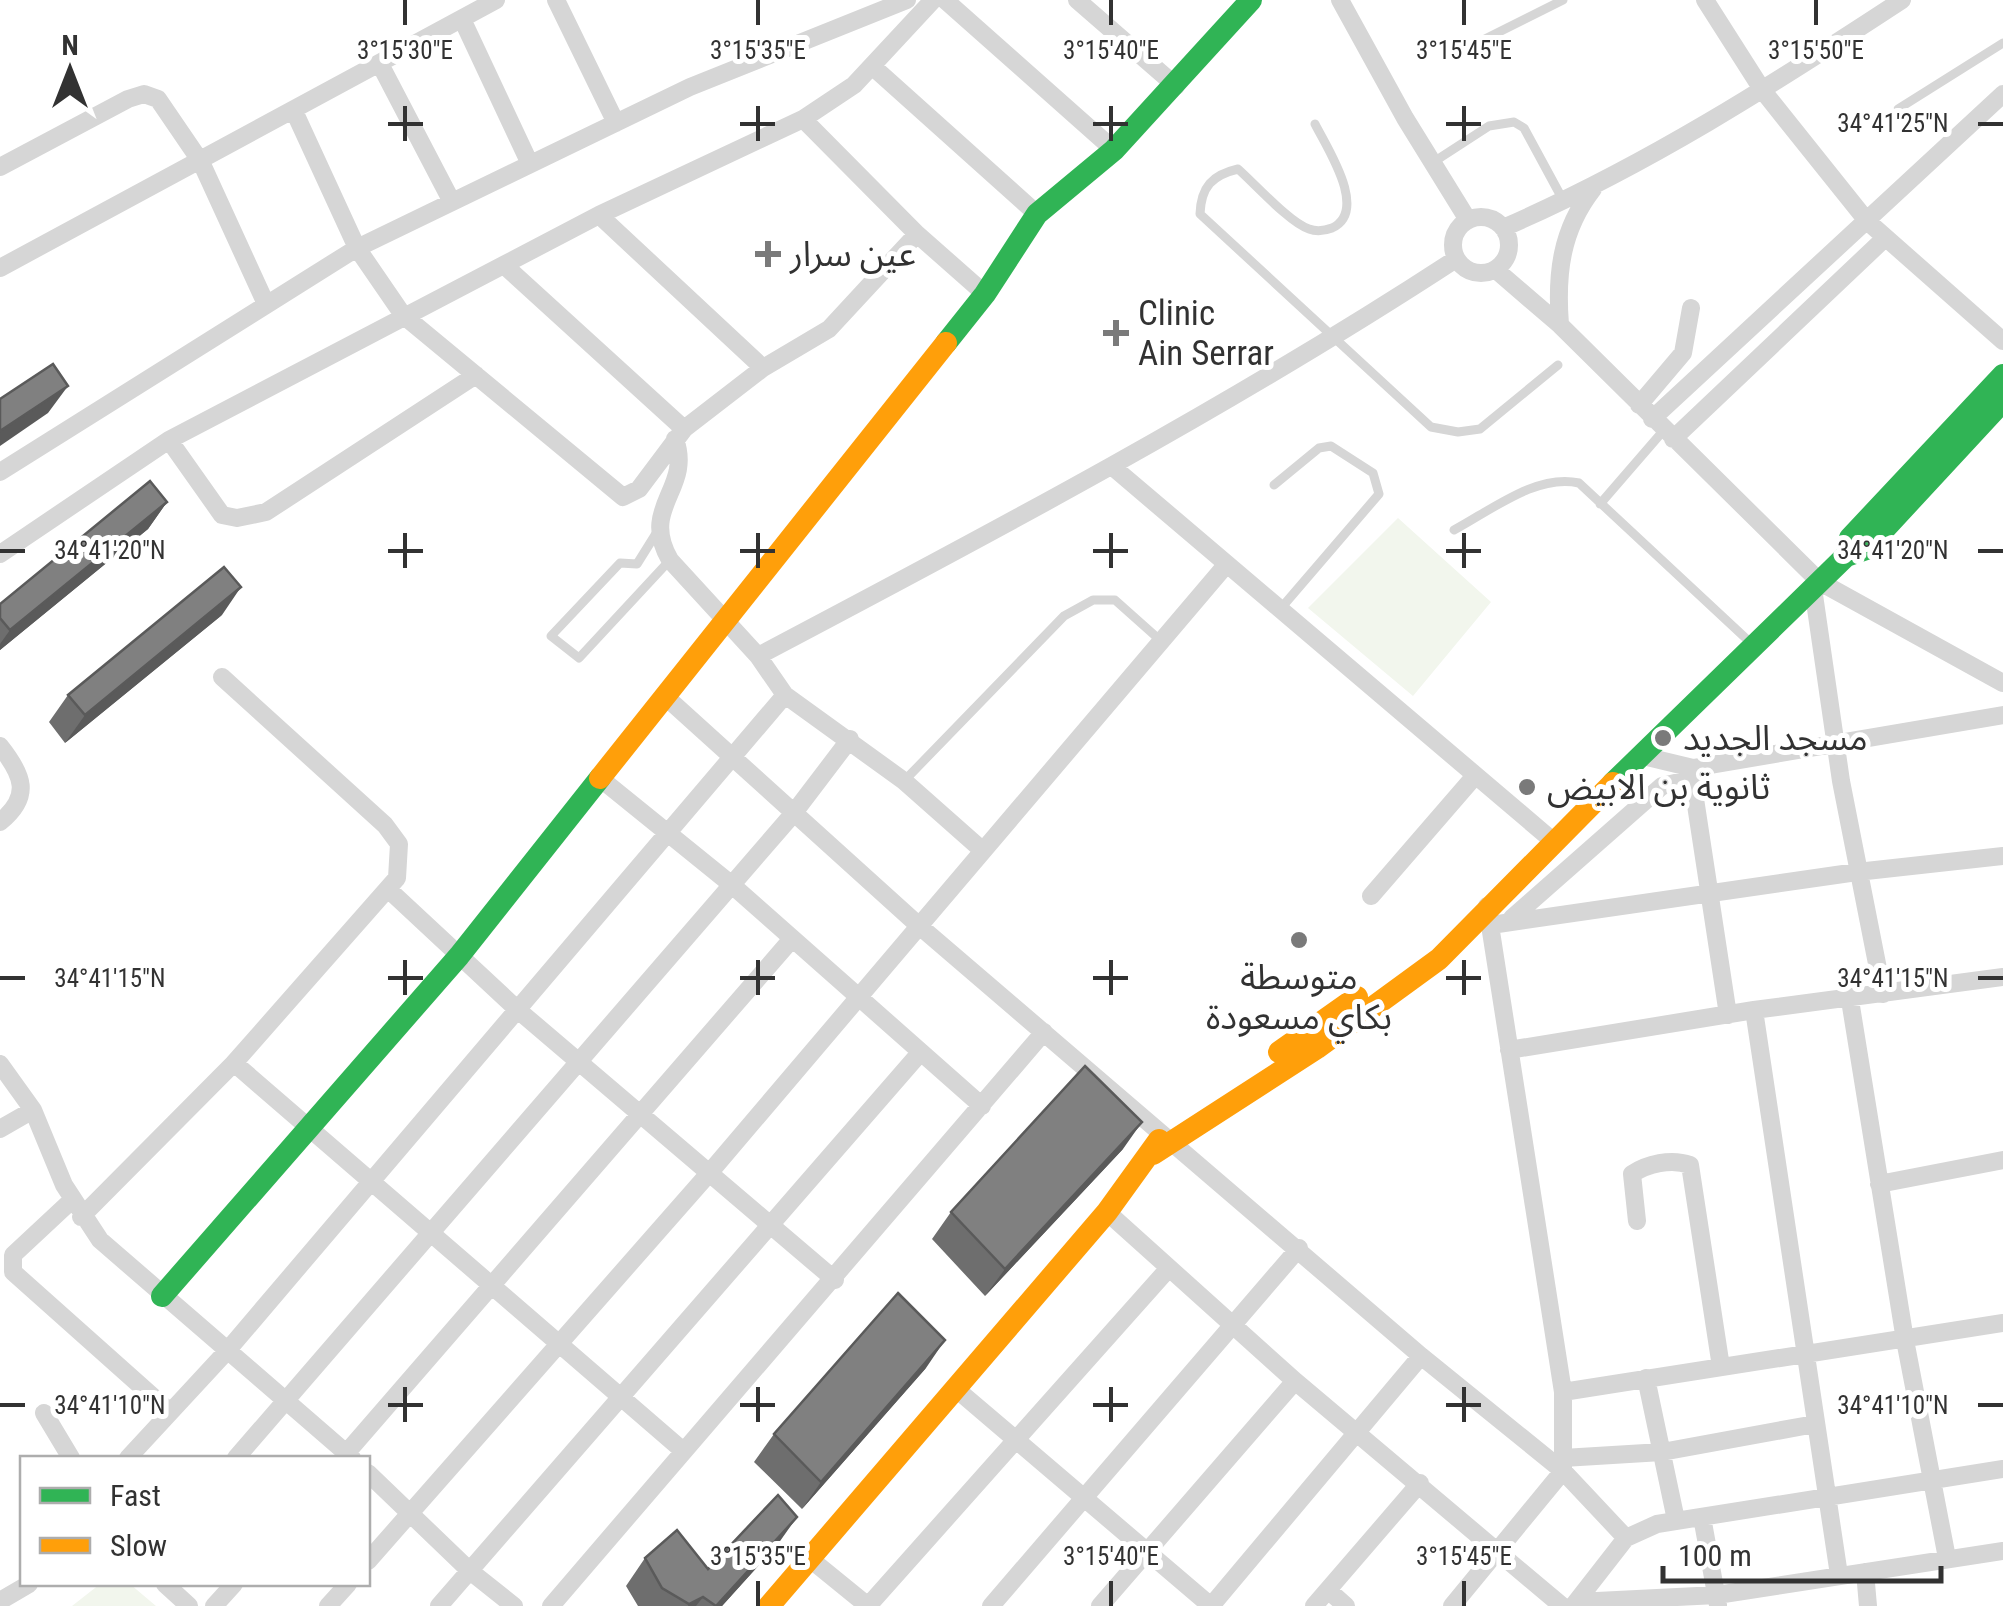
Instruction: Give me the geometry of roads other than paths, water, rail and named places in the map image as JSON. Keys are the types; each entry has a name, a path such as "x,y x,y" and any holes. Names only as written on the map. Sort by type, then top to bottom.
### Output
{"street":[{"path":"0,268 381,66 496,0"},
{"path":"556,0 616,123"},
{"path":"0,472 358,248 690,87 907,0"},
{"path":"0,554 169,440 403,315 803,119 854,85 933,0"},
{"path":"946,0 1114,150"},
{"path":"1078,0 1176,86"},
{"path":"1340,0 1468,220"},
{"path":"1705,0 1763,91 1867,221 2003,341"},
{"path":"1503,228 1564,202 1763,91 1902,0"},
{"path":"162,1296 459,956 985,294 1037,214 1114,150 1176,86 1243,2"},
{"path":"462,20 530,164"},
{"path":"381,66 452,202"},
{"path":"872,66 1037,214"},
{"path":"0,167 144,94 158,98 202,162 266,304"},
{"path":"1657,423 2003,94"},
{"path":"294,110 358,248 403,315 614,494 630,496 639,490 680,434 763,368 829,328 917,234"},
{"path":"803,119 917,234 985,294"},
{"path":"1560,325 1557,288 1568,228 1598,184"},
{"path":"599,216 763,368"},
{"path":"1496,270 1510,246 1503,228 1487,218 1468,220 1452,242 1456,259 1469,271 1496,270 1560,325 1817,585 2003,683"},
{"path":"1657,423 1885,238"},
{"path":"758,656 1114,468 1332,340 1456,259"},
{"path":"504,266 680,434 680,464 657,532 670,560 758,656 786,694 904,781 982,850"},
{"path":"1657,423 1683,354 1692,308"},
{"path":"1846,556 1850,538 2003,374"},
{"path":"169,440 210,504 222,515 250,517 266,512 476,375"},
{"path":"768,1606 1164,1143 1440,959 1553,841 1846,556 1866,550 2003,400"},
{"path":"1114,468 1553,841"},
{"path":"370,1559 711,1171 1226,565"},
{"path":"1817,585 1836,746 1883,994"},
{"path":"170,1412 14,1272 14,1255 23,1244 76,1209 234,1063 390,890 400,864 399,844 386,825 222,677"},
{"path":"130,1456 227,1351 786,694"},
{"path":"667,698 731,760 1044,1032 1164,1143 1299,1248 1421,1356 1563,1464 1626,1538"},
{"path":"1644,756 1670,766 1693,768 2003,716 2003,705"},
{"path":"238,1456 793,814 850,740"},
{"path":"0,746 24,791 20,802 0,822"},
{"path":"1371,896 1474,777"},
{"path":"1512,919 1662,786 1687,777 1694,782 1728,1015"},
{"path":"601,779 732,885 982,1106"},
{"path":"1482,919 1512,919 2003,856"},
{"path":"390,890 519,1011 835,1280"},
{"path":"1452,1606 1563,1464 1563,1392 1509,1050 1482,919"},
{"path":"348,1456 791,940"},
{"path":"1509,1050 1754,1010 1850,1000 2003,976"},
{"path":"1850,1000 1905,1340 1947,1558"},
{"path":"1754,1010 1839,1576"},
{"path":"551,1606 681,1449 835,1280 1044,1032"},
{"path":"440,1606 919,1054"},
{"path":"234,1063 681,1449"},
{"path":"0,1064 32,1110 76,1209 162,1296 346,1456"},
{"path":"0,1129 32,1110"},
{"path":"1879,1184 2003,1160"},
{"path":"1637,1221 1632,1174 1645,1166 1681,1162 1690,1165 1722,1367"},
{"path":"1106,1212 1295,1381 1497,1550 1570,1605 1717,1600 2003,1550"},
{"path":"991,1606 1299,1248"},
{"path":"810,1558 868,1606 1169,1268"},
{"path":"1563,1392 2003,1323"},
{"path":"955,1388 1211,1606 1421,1356"},
{"path":"1646,1378 1676,1520"},
{"path":"1100,1606 1295,1381"},
{"path":"44,1413 70,1456"},
{"path":"1563,1464 1662,1452 1814,1424"},
{"path":"1570,1605 1626,1538 1639,1530 1676,1520 2003,1468"},
{"path":"370,1476 470,1572 514,1606"},
{"path":"1314,1606 1420,1483"},
{"path":"1702,1517 1717,1600"},
{"path":"1865,1572 1868,1606"},
{"path":"0,1601 26,1586"},
{"path":"167,1586 189,1606"},
{"path":"214,1606 232,1586"},
{"path":"328,1606 346,1586"},
{"path":"1328,1590 1346,1606"}],"lane":[{"path":"1475,44 1563,0"},
{"path":"1898,109 2003,43"},
{"path":"1432,163 1489,126 1514,122 1524,128 1564,202"},
{"path":"1315,124 1344,186 1348,208 1339,224 1324,231 1306,228 1238,169 1210,181 1200,194 1200,214 1332,340 1431,427 1458,432 1480,429 1558,365"},
{"path":"1600,504 1657,423"},
{"path":"1274,485 1319,448 1331,446 1372,474 1379,494 1282,607"},
{"path":"1454,530 1543,483 1561,479 1578,483 1755,646"},
{"path":"657,532 638,564 620,563 550,636 580,658 670,560"},
{"path":"904,781 1064,616 1093,600 1115,600 1162,642"}],"place":[{"name":"عين سرار","path":"768,254"},
{"name":"Clinic Ain Serrar","path":"1116,333"},
{"name":"مسجد الجديد","path":"1663,738"},
{"name":"ثانوية بن الابيض","path":"1527,787"},
{"name":"متوسطة بكاي مسعودة","path":"1299,940"}]}
